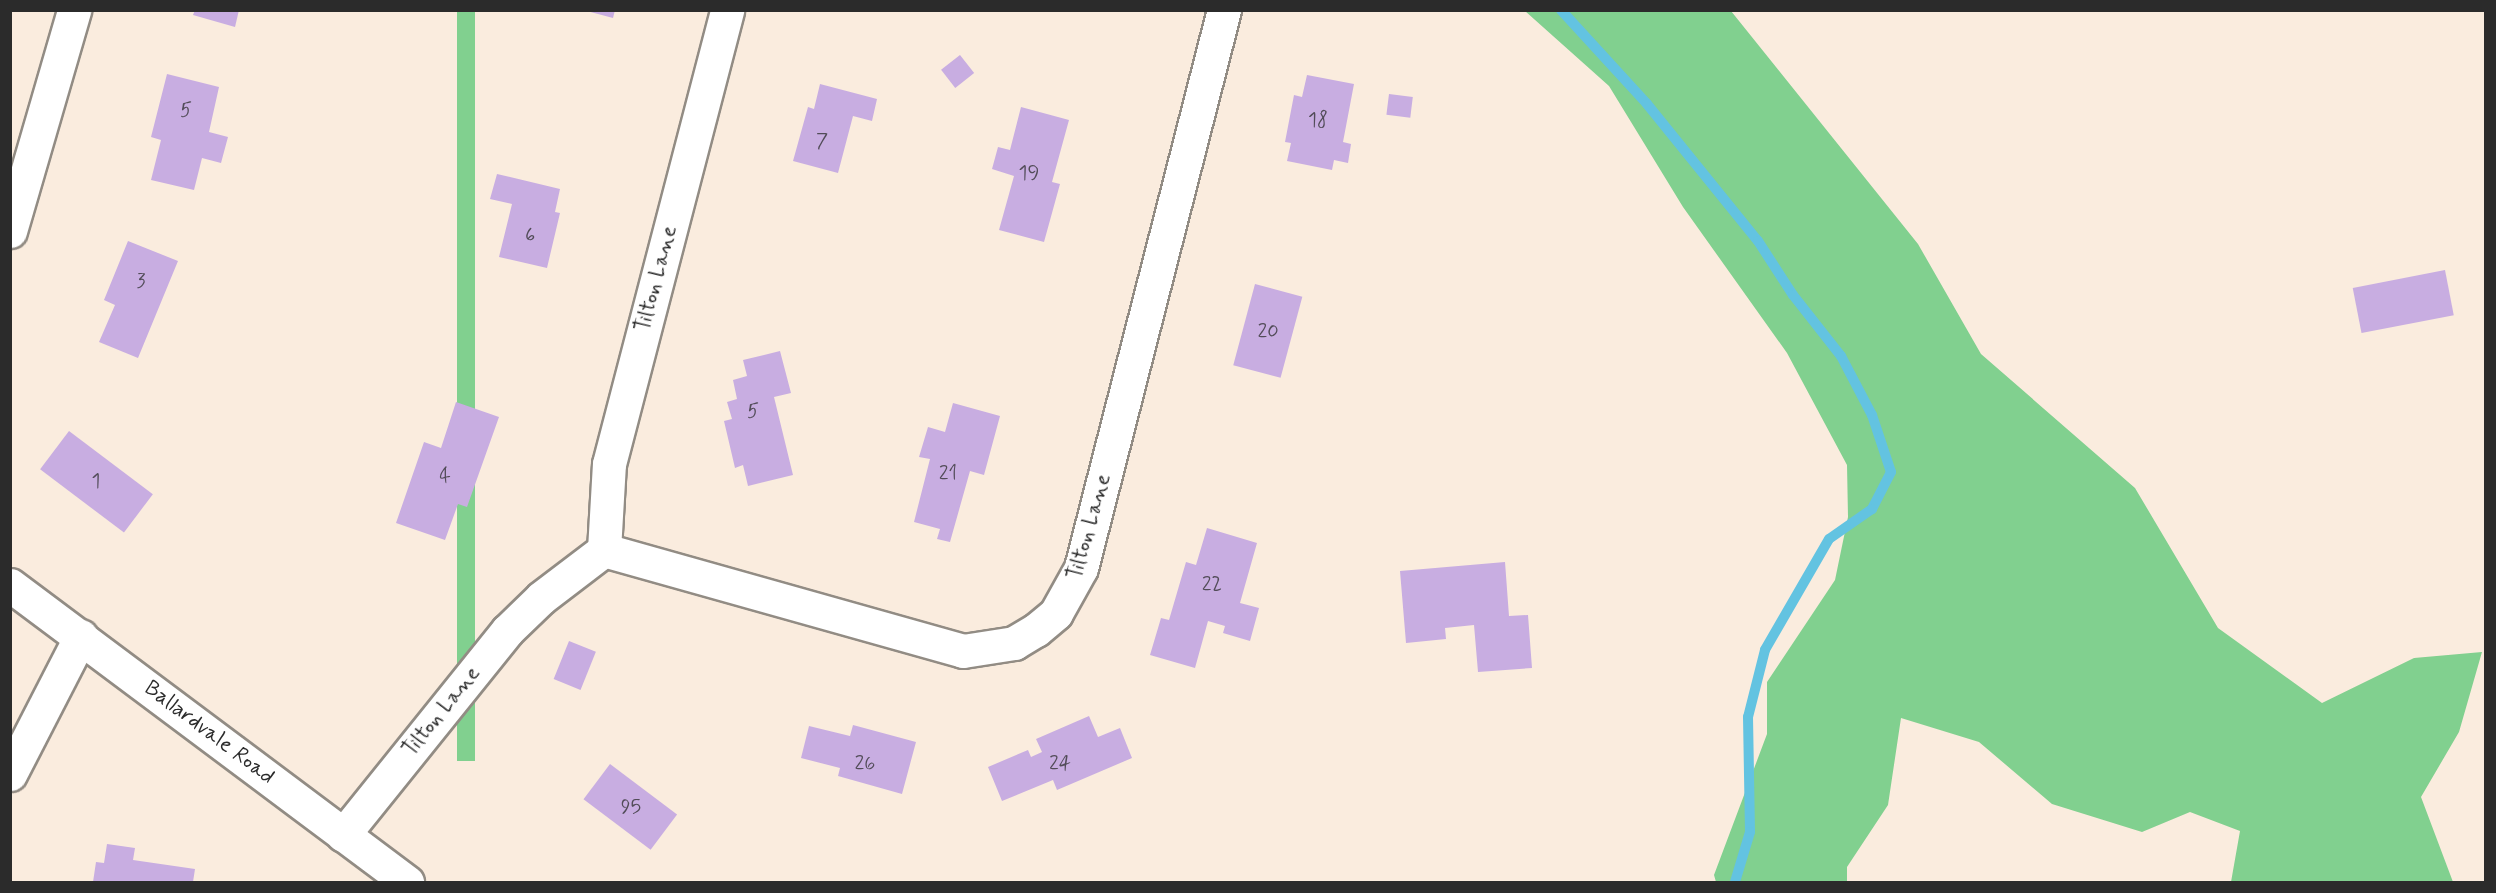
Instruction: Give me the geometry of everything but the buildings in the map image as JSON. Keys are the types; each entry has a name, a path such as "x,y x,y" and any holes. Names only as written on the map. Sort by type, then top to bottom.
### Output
{"street":[{"path":"10,231 74,10"},
{"name":"Tilton Lane","path":"343,835 507,631 541,598 604,550 609,464 727,10"},
{"name":"Tilton Lane","path":"604,550 963,651 1014,643 1036,630 1056,613 1081,568 1224,10"},
{"name":"Ballardvale Road","path":"10,585 407,882"},
{"path":"10,774 81,636"}],"green space":[{"path":"457,11 475,11 475,761 457,761"},
{"path":"1525,11 1731,11 1918,244 1981,354 2135,488 2218,628 2322,703 2414,658 2482,652 2459,732 2421,797 2453,882 2231,882 2240,831 2190,812 2142,832 2052,804 1979,742 1901,718 1888,805 1847,867 1847,882 1716,882 1714,875 1767,734 1767,682 1835,580 1848,517 1847,465 1787,353 1683,207 1609,86"}],"waterway":[{"path":"1561,10 1647,104 1758,241 1793,295 1841,356 1872,415 1891,472 1872,509 1829,539 1765,650 1748,717 1750,832 1735,882"}]}
